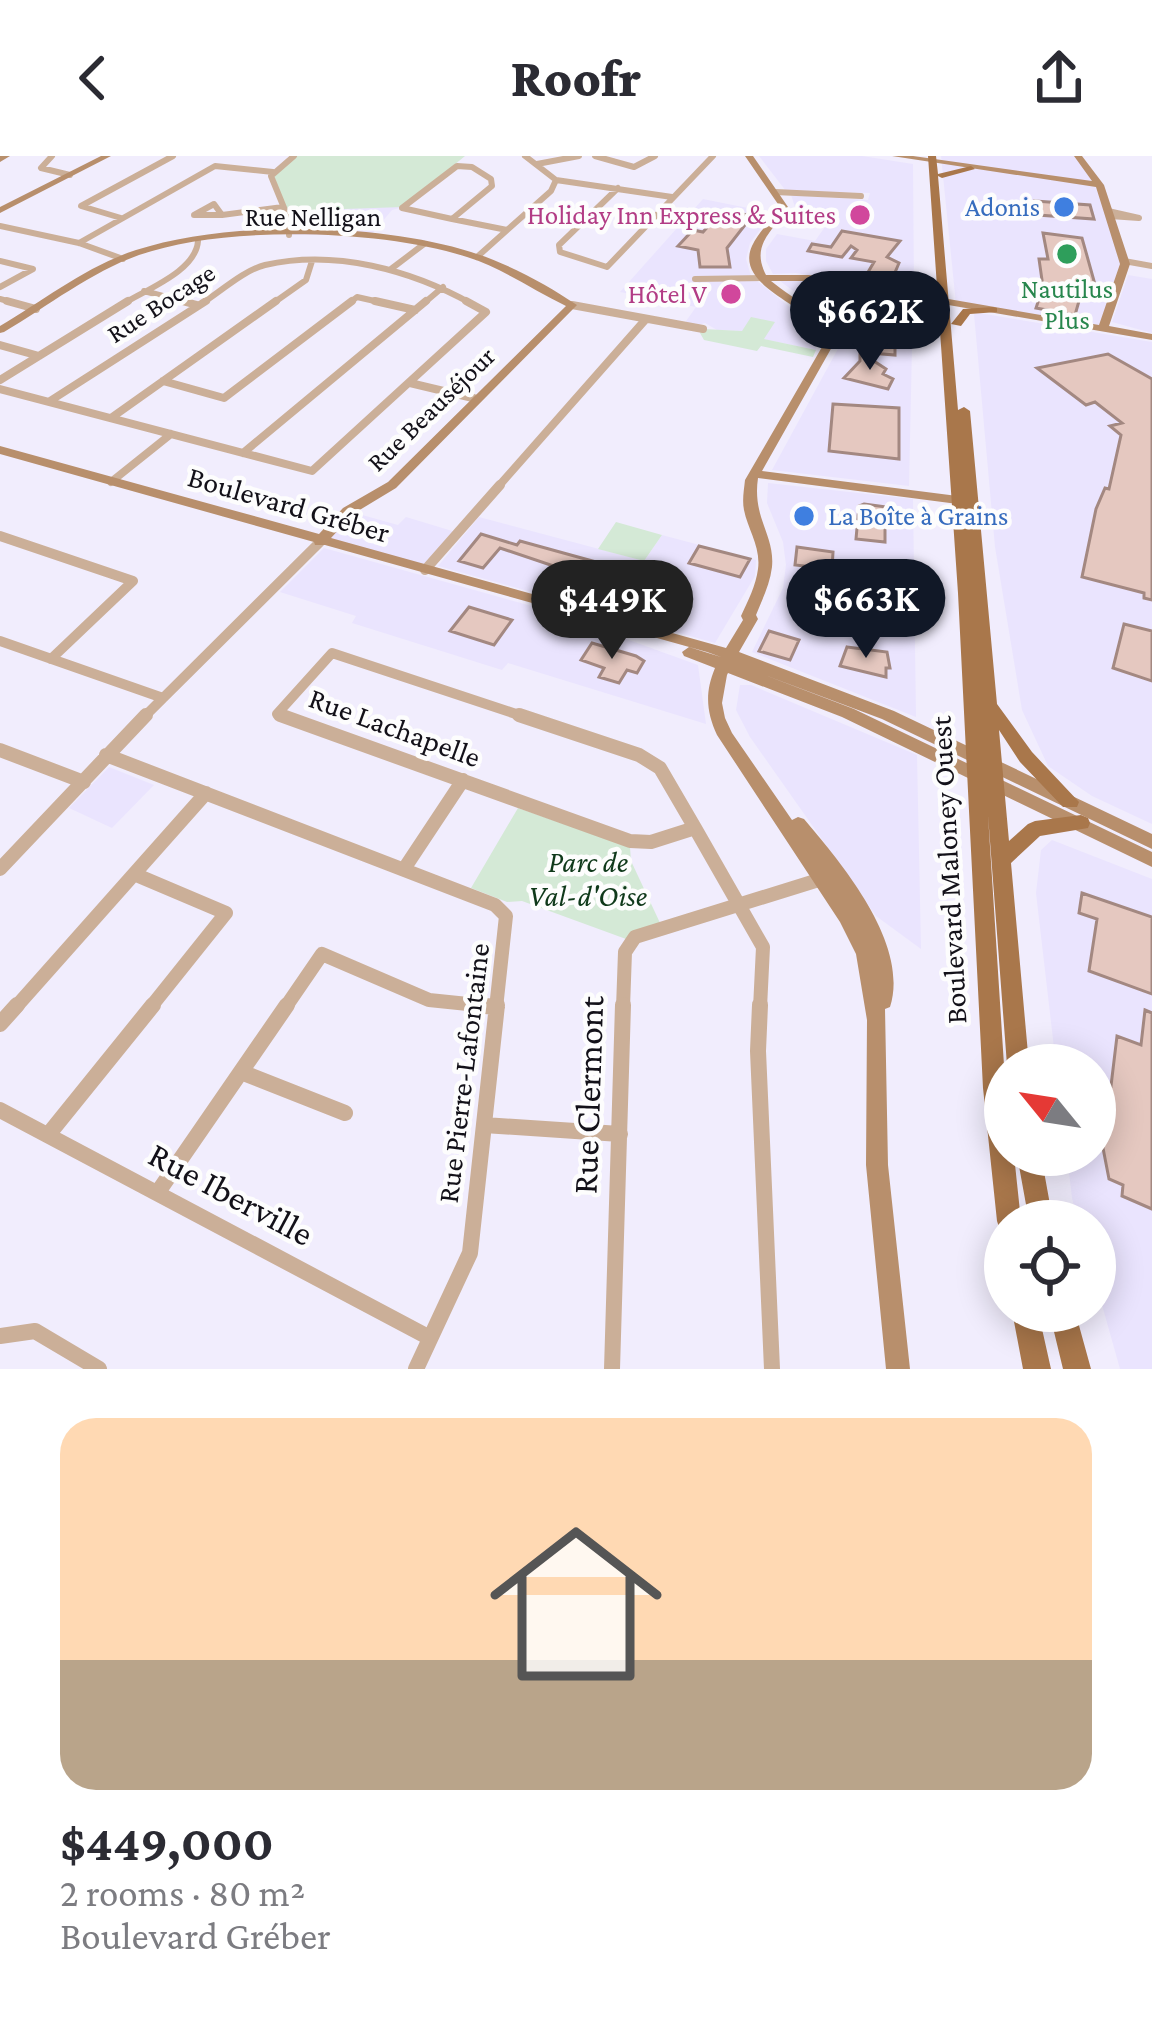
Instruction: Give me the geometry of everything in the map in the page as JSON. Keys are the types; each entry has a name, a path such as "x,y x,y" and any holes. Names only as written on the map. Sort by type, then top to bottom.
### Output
{"main road":[{"path":"916,159 966,168"},
{"path":"937,161 966,168"},
{"name":"Boulevard Maloney Ouest","path":"937,161 940,221 957,324 966,499 990,704 985,769 1003,859 1016,1044"},
{"path":"952,300 993,310"},
{"name":"Boulevard Maloney Ouest","path":"952,300 985,769 994,1088 1007,1200"},
{"path":"957,324 967,311 993,310"},
{"path":"990,704 1026,758 1070,802"},
{"path":"1003,859 1035,829 1081,823"},
{"path":"1029,1332 1037,1369"},
{"path":"1067,1332 1077,1369"}],"street":[{"path":"52,156 41,168 70,175"},
{"path":"0,210 107,156"},
{"path":"122,218 80,208 173,156"},
{"path":"79,242 215,166 273,172 293,156"},
{"path":"525,156 556,180 672,196"},
{"path":"537,164 579,156"},
{"path":"595,156 634,167 655,156"},
{"path":"618,188 559,245 560,252 607,267 713,156"},
{"path":"748,156 784,209 754,254 764,278 815,316 827,336 827,347 753,474 749,502 766,546 766,576 748,616 751,620 727,660 713,697 725,735 829,877 863,946 874,991 878,1038 878,1185 898,1369"},
{"path":"876,156 937,161"},
{"path":"896,156 916,159"},
{"path":"1078,156 1099,183 1124,261 1103,328"},
{"path":"452,219 491,188 491,178 472,167 459,166 402,208 452,219 507,230"},
{"path":"966,168 1099,183"},
{"path":"273,172 289,235"},
{"path":"476,257 554,188 556,180"},
{"path":"775,192 861,196"},
{"path":"222,214 283,207"},
{"path":"0,226 79,242 123,259"},
{"name":"Rue Nelligan","path":"0,330 123,259 159,247 289,235 368,235 424,244 476,257 572,305 703,329"},
{"path":"0,384 192,261 199,241"},
{"path":"391,269 424,244"},
{"name":"Rue Bocage","path":"50,401 256,266 346,260 391,269 443,287 486,314 312,472 243,453"},
{"path":"0,261 33,269 0,287"},
{"path":"111,418 309,278 312,261"},
{"path":"1124,261 1152,266"},
{"path":"694,278 806,278 952,300"},
{"path":"0,384 243,453 443,287"},
{"path":"143,291 197,304"},
{"path":"163,381 224,398 357,297 415,310"},
{"path":"0,299 36,309"},
{"name":"Rue Beauséjour","path":"320,542 348,511 392,484 572,305"},
{"path":"993,310 1152,337"},
{"path":"425,571 646,319"},
{"path":"0,345 39,356"},
{"path":"410,383 477,399"},
{"path":"111,482 171,434"},
{"name":"Boulevard Gréber","path":"0,450 564,609 864,705 1152,860"},
{"path":"753,474 966,499"},
{"path":"0,536 133,581 51,659"},
{"path":"0,869 106,754 320,542"},
{"path":"0,641 163,698"},
{"name":"Rue Lachapelle","path":"695,828 637,843 277,714 332,653 647,758 660,767 742,906"},
{"name":"Boulevard Gréber","path":"727,660 756,678 1070,802 1152,842"},
{"path":"713,697 756,678"},
{"path":"0,750 83,782"},
{"name":"Rue Pierre-Lafontaine","path":"106,754 502,910 508,923 470,1253 416,1369"},
{"path":"404,869 463,780"},
{"path":"0,1024 206,793"},
{"path":"0,843 18,850"},
{"path":"48,1135 226,913 134,874"},
{"name":"Rue Clermont","path":"612,1369 627,947 635,937 829,877"},
{"path":"742,906 763,947 758,1051 772,1369"},
{"path":"158,1192 322,954 430,1000 497,1007"},
{"path":"241,1072 345,1114"},
{"name":"Rue Iberville","path":"0,1111 430,1338"},
{"path":"484,1125 620,1134"},
{"path":"0,1336 34,1331 99,1369"}],"shaded area":[{"path":"759,156 862,156 913,164 914,293 796,273 773,274 766,249 777,234 815,241 827,224 791,217 795,207 791,195 868,200 870,193 786,191"},
{"path":"941,156 1078,156 1093,172 1125,264 1103,328 956,304"},
{"path":"703,199 773,213 750,243 746,259 751,276 812,325 816,350 763,339 774,323 742,331 684,324 696,307 620,292"},
{"path":"403,207 392,210 371,235 289,235 285,211"},
{"path":"1128,275 1152,279 1152,333 1112,322"},
{"path":"801,280 913,301 909,486 772,470 840,345 828,317 780,281"},
{"path":"974,314 1152,342 1152,824 1092,796 1048,766 1022,710 995,547"},
{"path":"768,483 913,499 916,717 752,652 783,588 786,565 783,542 767,503"},
{"path":"348,511 398,525 406,517 459,533 425,570 320,542"},
{"path":"479,517 644,561 662,535 756,560 755,576 715,643 438,566"},
{"path":"324,548 546,610 698,665 706,724 508,663 502,670 352,623 356,616 280,592"},
{"path":"740,685 751,685 917,755 921,949 876,916 750,737 736,710"},
{"path":"109,767 154,785 112,828 69,808"},
{"path":"1052,840 1152,879 1152,1369 1120,1369 1110,1332 1116,1332 1116,1200 1072,1198 1069,1176 1116,1176 1116,1044 1054,1044 1036,893 1041,850"}],"green space":[{"path":"294,156 465,156 403,207 285,211 273,172"},
{"path":"751,317 775,322 764,339 816,350 813,357 704,340 700,333 703,329 742,331"},
{"path":"616,522 662,535 644,561 598,549"},
{"name":"Parc de Val-d'Oise","path":"518,808 630,847 631,861 661,925 626,939 471,888"}],"building":[{"name":"Adonis","path":"1035,201 1090,205 1094,219 1038,215"},
{"path":"733,212 752,216 727,248 730,267 700,267 698,250 678,246 693,230 703,232 711,223 722,225"},
{"path":"842,231 900,241 887,257 899,263 890,284 864,279 874,262 851,258 857,250 851,246 842,257 808,251 812,244 831,247"},
{"path":"1043,233 1082,238 1096,288 1083,287 1075,315 1036,308 1043,287 1039,259 1048,259"},
{"path":"862,300 876,303 868,317 907,325 908,347 895,346 895,355 860,352 856,311"},
{"path":"860,352 886,369 883,374 893,379 888,389 844,378 860,361"},
{"path":"1108,354 1152,379 1152,600 1144,598 1144,593 1082,577 1096,509 1105,488 1109,489 1121,435 1110,426 1122,423 1095,402 1086,405 1037,368"},
{"path":"833,404 899,408 899,459 829,451"},
{"path":"859,506 894,508 894,522 885,521 885,542 856,539"},
{"path":"481,534 665,581 644,616 614,607 629,584 592,574 589,578 500,548 483,568 459,561"},
{"path":"699,546 750,559 740,577 689,563"},
{"path":"797,547 833,552 832,569 795,565"},
{"path":"852,589 884,593 883,634 849,629"},
{"path":"469,607 512,620 494,645 450,631"},
{"path":"1124,624 1152,631 1152,681 1113,668"},
{"path":"769,631 799,640 790,660 759,651"},
{"path":"592,643 644,661 637,673 627,670 619,683 599,677 604,668 581,660"},
{"path":"847,647 887,652 890,668 886,668 886,677 840,666"},
{"path":"1082,893 1152,917 1152,994 1089,971 1097,919 1079,913"},
{"path":"1145,1010 1152,1013 1152,1209 1122,1196 1123,1185 1108,1176 1116,1176 1117,1036 1141,1045"}],"place":[{"name":"Adonis","path":"1064,207"},
{"name":"Holiday Inn Express & Suites","path":"860,215"},
{"name":"Nautilus Plus","path":"1067,254"},
{"name":"Hôtel V","path":"731,294"},
{"name":"La Boîte à Grains","path":"804,516"}]}
